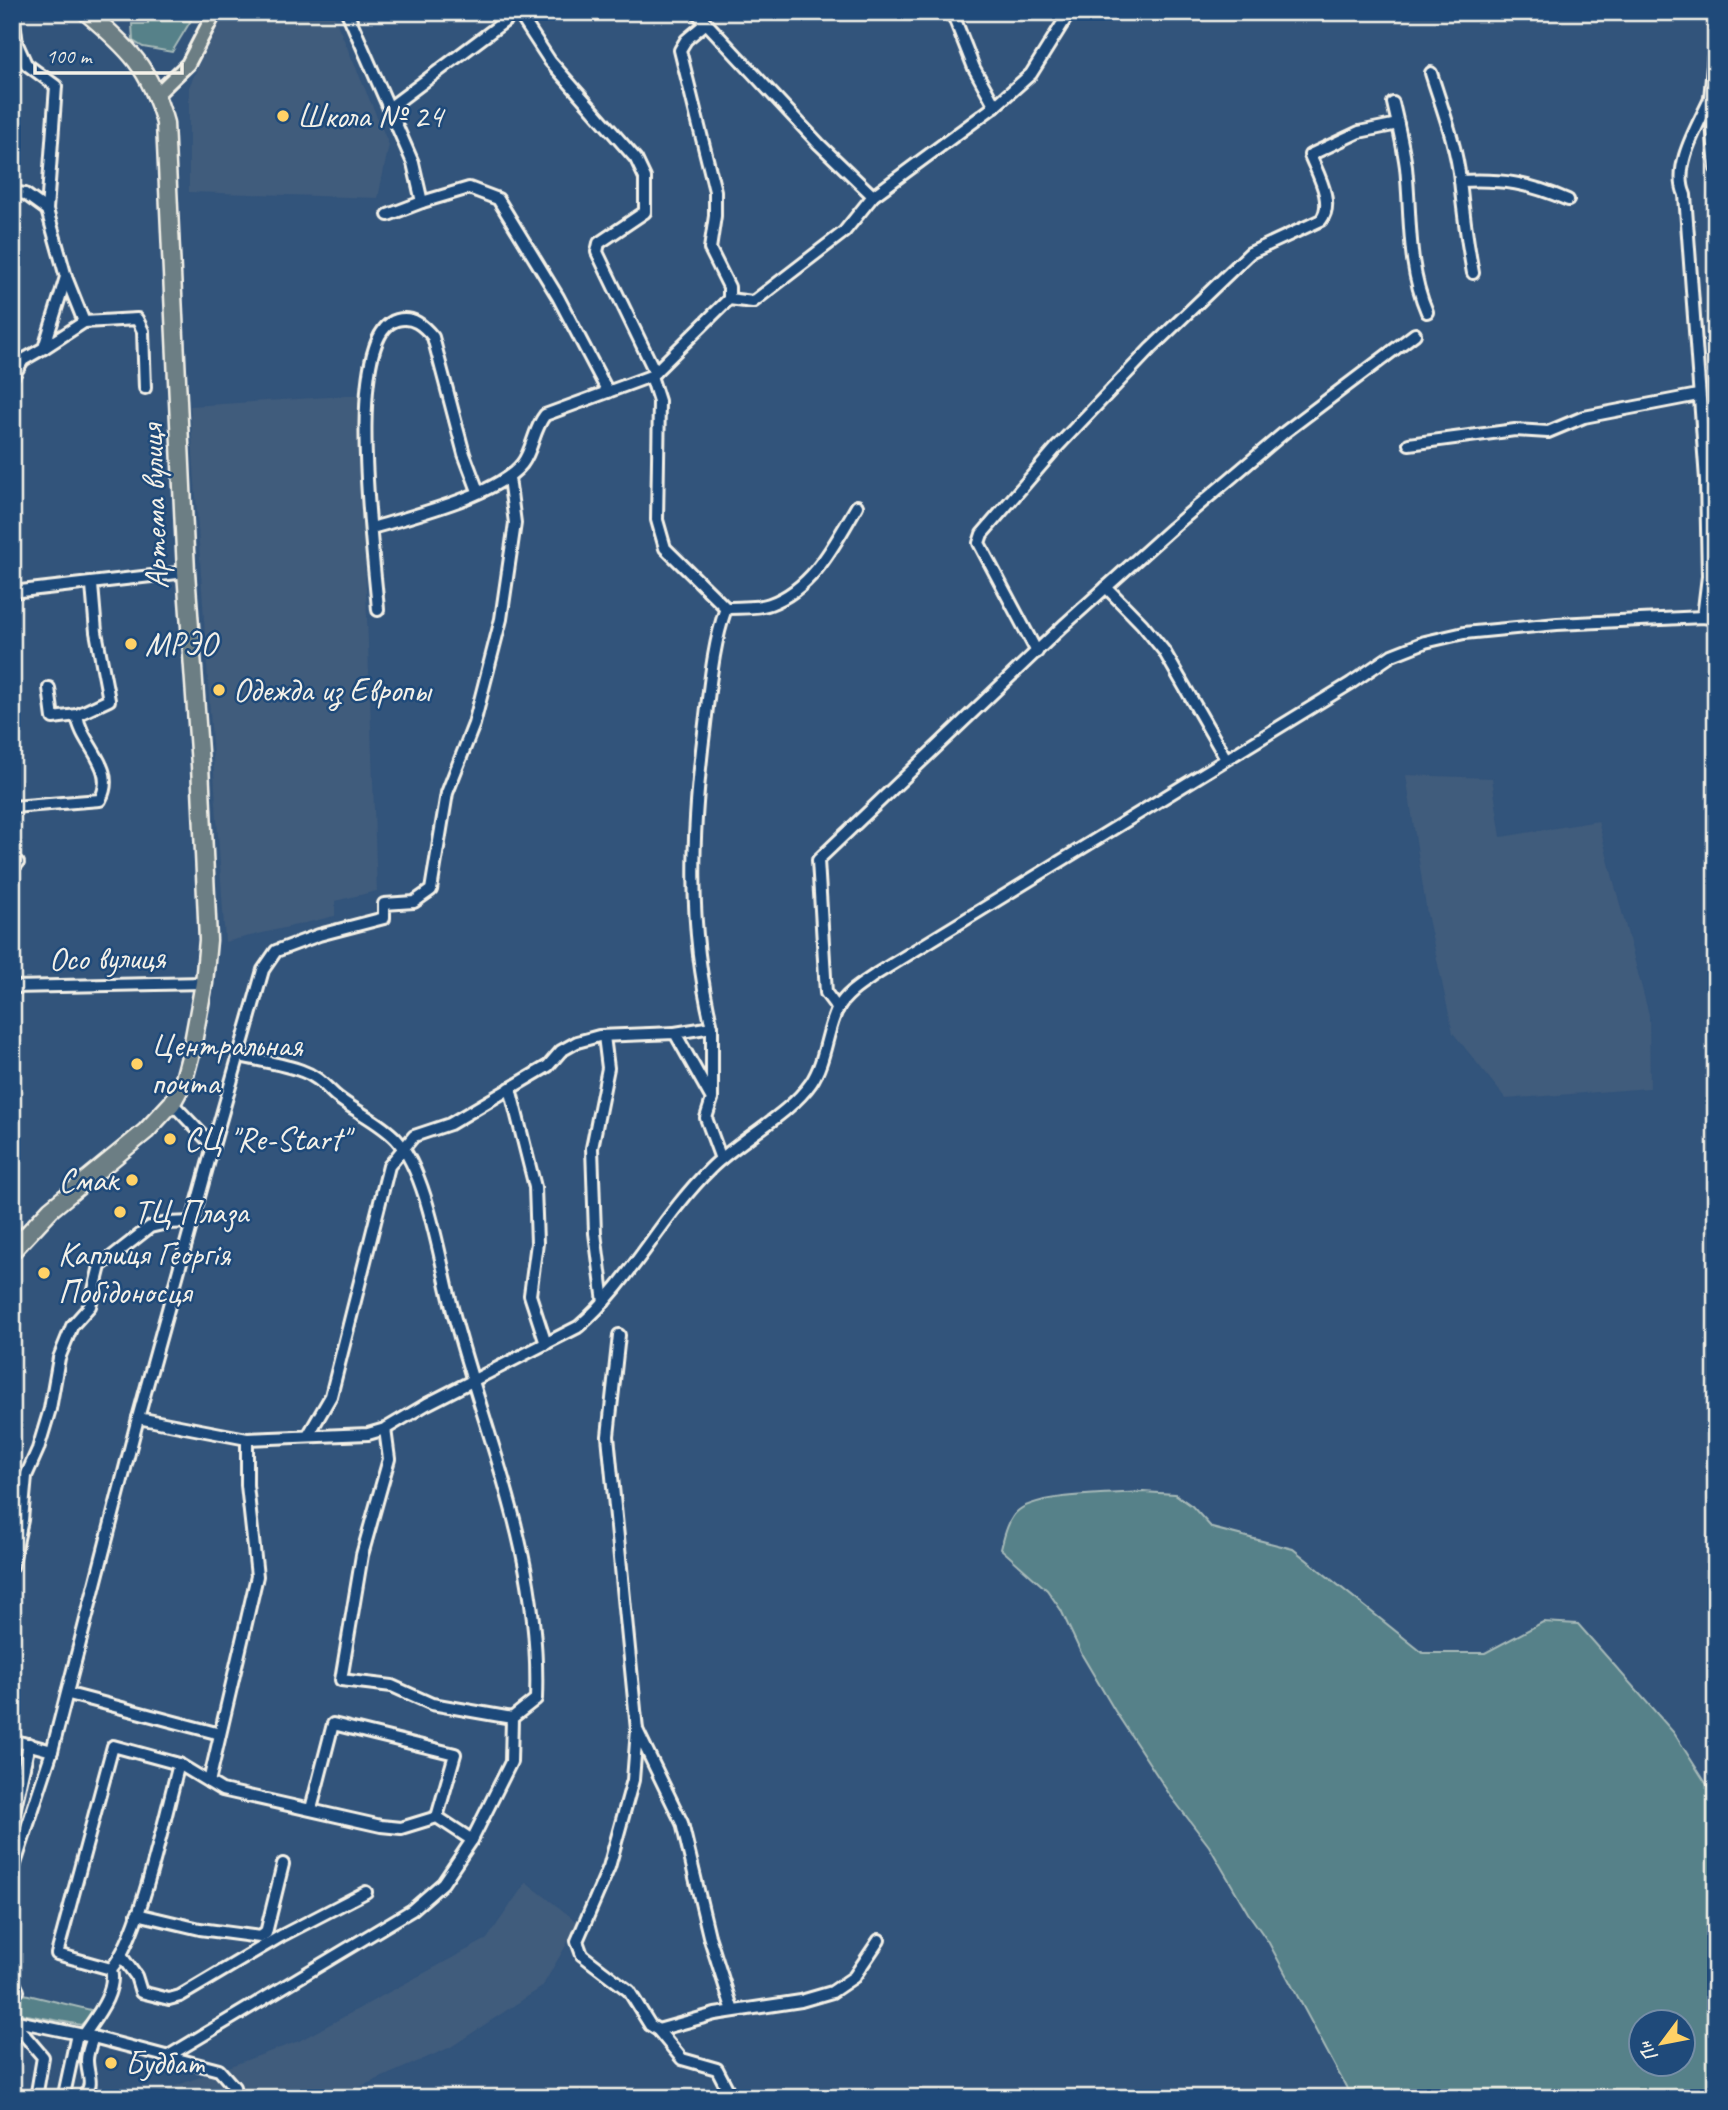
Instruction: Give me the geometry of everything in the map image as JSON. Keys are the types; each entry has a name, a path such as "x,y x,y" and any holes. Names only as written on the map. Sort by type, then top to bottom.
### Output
{"highway":[{"name":"Артема вулиця","path":"86,12 130,52 148,75 157,94 165,123 186,572 200,765 208,940 204,983 191,1053 175,1099"},
{"path":"12,1251 51,1209 146,1131 175,1099"}],"main road":[{"path":"157,94 188,64 215,12"}],"street":[{"path":"13,12 17,44 26,64 56,86 47,210 66,277 84,322"},
{"path":"347,12 413,163 422,202"},
{"path":"389,108 518,12 550,61 636,159 645,178 645,212 599,243 597,252 653,374 659,401 657,520 665,548 726,608 770,604 801,585 821,567 857,506"},
{"path":"696,12 819,144 873,196"},
{"path":"952,12 974,68 995,106"},
{"path":"729,299 753,302 771,291 844,232 873,196 995,106 1031,74 1066,18 1074,12"},
{"path":"372,528 444,506 509,478 524,461 535,428 545,415 653,374 729,299 729,287 710,249 715,216 715,191 680,50 686,40 705,24"},
{"path":"1716,32 1710,99 1716,168"},
{"path":"1432,73 1449,130 1460,181 1459,199 1474,273"},
{"path":"1703,617 1708,576 1703,454 1685,195 1681,186 1687,150 1710,99"},
{"path":"1393,103 1405,165 1412,257 1419,293 1427,312"},
{"path":"1037,652 979,543 982,534 1056,448 1151,348 1250,253 1321,220 1326,213 1326,201 1310,155 1359,132 1398,124"},
{"path":"1460,181 1497,179 1530,184 1568,200"},
{"path":"388,215 469,188 498,198 558,298 608,392"},
{"path":"14,191 47,210"},
{"path":"44,348 66,277"},
{"path":"379,610 365,451 365,403 378,334 392,321 406,318 423,325 433,337 464,454 478,491"},
{"path":"12,378 23,360 84,322 137,319 142,331 145,388"},
{"path":"838,1009 826,993 818,860 1106,587 1285,432 1415,334"},
{"path":"1409,444 1515,430 1548,432 1584,418 1698,395"},
{"path":"1703,454 1716,452"},
{"path":"12,1873 69,1694 138,1418 263,970 276,951 319,935 384,918 384,904 414,902 431,890 447,793 474,724 501,620 515,523 509,478"},
{"path":"12,592 92,585 186,572"},
{"path":"49,688 53,719 77,716 109,700 96,632 92,585"},
{"path":"1106,587 1164,651 1226,759"},
{"path":"721,1159 706,1118 712,1099 712,1027 701,982 693,908 697,793 716,635 726,608"},
{"path":"138,1418 247,1439 309,1434 368,1434 385,1429 578,1327 604,1302 675,1205 721,1159 774,1118 811,1083 838,1009 849,993 877,973 1392,655 1425,642 1464,633 1557,624 1703,617 1716,619"},
{"path":"12,807 100,800 106,782 103,768 82,737 77,716"},
{"name":"Осо вулиця","path":"12,987 204,983"},
{"path":"309,1434 331,1396 389,1166 414,1136 450,1124 548,1066 561,1051 577,1042 604,1036 675,1033 712,1027"},
{"path":"675,1033 712,1099"},
{"path":"604,1036 608,1068 592,1148 595,1233 604,1302"},
{"path":"240,1056 303,1071 322,1081 337,1097 395,1138 415,1168 473,1381 511,1498 528,1573 538,1648 536,1699 512,1718 432,1704 392,1686 341,1680 362,1555 389,1459 385,1429"},
{"path":"510,1088 534,1186 537,1243 530,1294 546,1344"},
{"path":"175,1099 213,1146"},
{"path":"12,1567 21,1530 26,1476 44,1431 59,1358 72,1326 90,1306 100,1266 150,1227 192,1222"},
{"path":"619,1335 608,1436 637,1730 633,1780 609,1867 577,1941 582,1955 629,1991 650,2025 658,2030 682,2059 717,2070 732,2098"},
{"path":"209,1782 257,1576 247,1485 247,1439"},
{"path":"69,1694 220,1734"},
{"path":"170,2055 412,1910 443,1883 472,1840 511,1762 512,1718"},
{"path":"312,1810 332,1724 456,1754 437,1817"},
{"path":"637,1730 682,1823 709,1936 733,2011"},
{"path":"12,1740 52,1751"},
{"path":"12,1821 29,1744"},
{"path":"111,1969 57,1954 113,1746 179,1764 222,1790 312,1810 401,1828 437,1817"},
{"path":"66,2098 65,2090 85,2035 105,2002 112,1982 111,1969 122,1957 137,1914 179,1764"},
{"path":"437,1817 472,1840"},
{"path":"137,1914 200,1929 260,1937 266,1933 283,1864"},
{"path":"122,1957 136,1976 141,1992 169,1999 180,1996 281,1936 366,1892"},
{"path":"658,2030 733,2011 801,2001 832,1992 854,1977 879,1940"},
{"path":"12,1979 18,1991"},
{"path":"18,2024 85,2035 170,2055 219,2070 234,2087 237,2098"},
{"path":"12,2039 18,2024"},
{"path":"18,2024 43,2057 36,2098"},
{"path":"82,2098 90,2090 91,2077 85,2035"}],"shaded area":[{"name":"Школа № 24","path":"222,12 332,12 389,145 378,198 189,192 189,87"},
{"path":"359,395 377,891 335,901 335,916 225,942 190,406"},
{"path":"1406,775 1492,778 1501,837 1598,821 1649,1015 1650,1088 1506,1099 1453,1033 1427,914"},
{"path":"526,1882 579,1923 542,1987 451,2047 362,2086 326,2098 152,2098 150,2095 299,2041 487,1939"}],"green space":[{"path":"167,12 196,12 172,52 143,47 133,41 132,24 148,24 148,13 166,15"},
{"path":"1097,1494 1175,1494 1192,1506 1212,1528 1293,1549 1423,1653 1485,1653 1543,1622 1578,1624 1674,1733 1716,1799 1716,2098 1352,2098 1269,1943 1209,1846 1170,1795 1115,1711 1082,1655 1061,1610 1047,1590 1001,1549 1007,1528 1019,1510 1044,1500"},
{"path":"20,1993 95,2011 81,2025 16,2013"}],"place":[{"name":"Школа № 24","path":"283,116"},
{"name":"МРЭО","path":"131,644"},
{"name":"Одежда из Европы","path":"219,690"},
{"name":"Центральная почта","path":"137,1064"},
{"name":"СЦ \"Re-Start\"","path":"170,1139"},
{"name":"Смак","path":"132,1180"},
{"name":"ТЦ Плаза","path":"120,1212"},
{"name":"Каплиця Георгія Побідоносця","path":"44,1273"},
{"name":"Будбат","path":"111,2063"}]}
